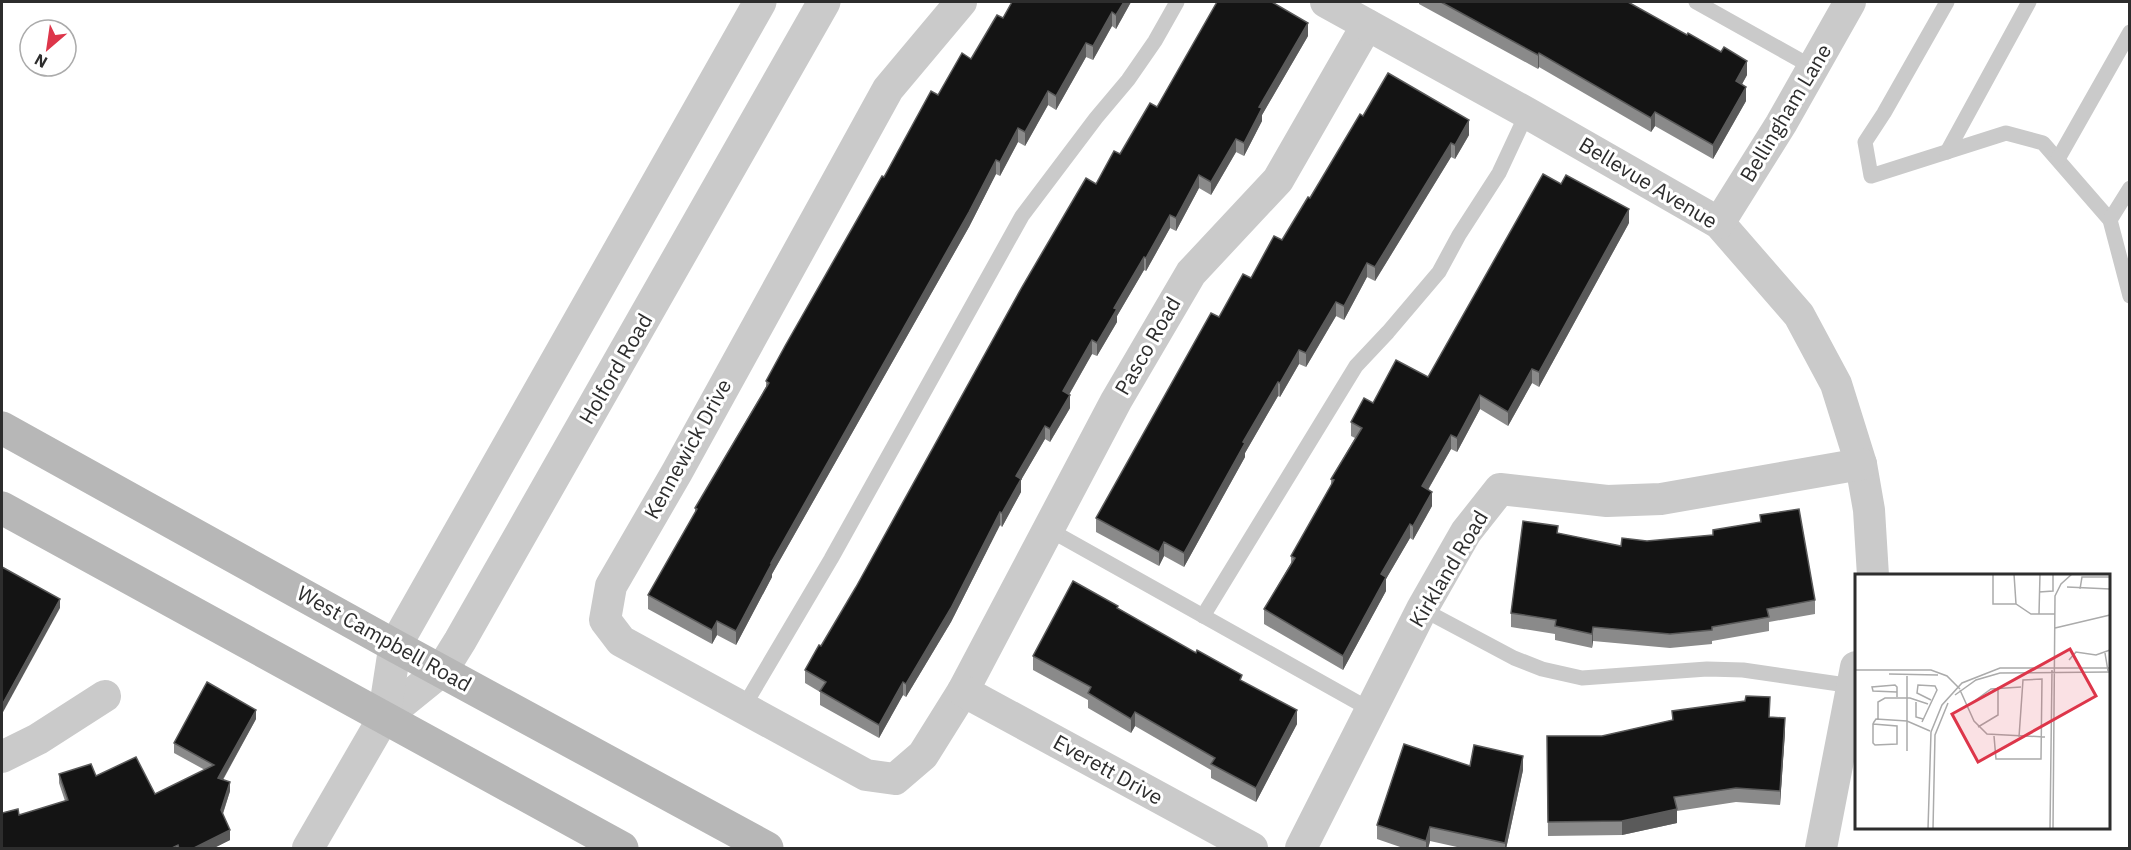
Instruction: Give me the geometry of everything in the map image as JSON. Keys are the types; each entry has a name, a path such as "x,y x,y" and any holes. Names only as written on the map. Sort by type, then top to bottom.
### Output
{"main road":[{"name":"West Campbell Road","path":"2,428 767,849"},
{"path":"2,508 622,849"}],"street":[{"name":"Holford Road","path":"384,717 395,646 760,2"},
{"name":"Holford Road","path":"308,849 384,717 442,670 499,575 824,2"},
{"name":"Kennewick Drive","path":"895,779 866,775 743,708 621,641 605,620 611,586 677,472 888,88 961,2"},
{"name":"Bellevue Avenue","path":"1326,2 1527,112 1719,223 1799,315 1836,384 1862,464 1869,510 1873,574"},
{"name":"Bellingham Lane","path":"1719,223 1814,68 1850,2"},
{"name":"Pasco Road","path":"895,779 923,755 963,691 1116,401 1191,273 1278,180 1367,25"},
{"name":"Kirkland Road","path":"1301,849 1422,609 1466,532 1500,489 1607,501 1661,499 1862,464"},
{"path":"1821,849 1855,676"},
{"name":"Everett Drive","path":"963,691 1252,849"},
{"path":"2,757 38,739 105,696"}],"lane":[{"path":"743,708 831,559 1022,216 1096,118 1128,80 1177,2"},
{"path":"1696,2 1814,68"},
{"path":"1947,2 1865,142 1871,176 2006,133 2043,143 2110,220 2130,296"},
{"path":"1947,152 2029,2"},
{"path":"2058,159 2130,32"},
{"path":"1203,616 1356,366 1438,272 1499,172 1527,112"},
{"path":"2110,220 2130,188"},
{"path":"1048,529 1371,710"},
{"path":"1422,609 1514,658 1542,669 1582,678 1707,669 1855,676"}],"building":[{"path":"1012,2 1124,2 1116,15 1112,12 1093,46 1086,43 1056,96 1048,91 1025,132 1018,128 1000,162 996,160 771,563 736,631 717,621 712,630 648,595 697,509 695,508 769,383 766,381 785,346 882,176 884,177 931,91 938,95 962,53 971,59 997,15 1003,18"},
{"path":"1217,2 1272,2 1308,23 1259,107 1262,108 1244,143 1236,139 1211,182 1199,175 1176,218 1170,215 1146,258 1144,257 1114,308 1117,309 1097,343 1092,340 1063,391 1070,395 1050,429 1045,426 1016,476 1021,479 1002,513 1000,512 951,608 906,684 903,682 879,725 820,691 826,682 805,670 856,587 1022,287 1086,178 1096,184 1114,151 1120,154 1150,103 1157,107"},
{"path":"1441,2 1628,2 1721,52 1724,47 1747,61 1736,81 1746,87 1713,145 1655,112 1651,118 1539,53 1538,55"},
{"path":"1388,73 1469,120 1455,145 1451,143 1375,267 1367,263 1344,306 1336,302 1306,353 1299,350 1243,442 1245,443 1184,553 1164,542 1159,552 1096,518 1211,313 1219,317 1243,274 1251,278 1274,236 1282,240 1360,114 1363,116"},
{"path":"1543,174 1561,184 1566,175 1629,209 1539,372 1532,369 1508,412 1480,395 1457,438 1451,435 1422,486 1432,492 1413,526 1410,524 1381,574 1386,577 1343,656 1264,609 1295,558 1291,556 1334,480 1331,479 1362,428 1351,422 1364,398 1373,403 1396,360 1428,377"},
{"path":"1799,509 1815,600 1767,609 1769,617 1712,627 1712,630 1670,634 1593,627 1592,634 1555,626 1556,620 1511,613 1523,521 1558,526 1557,533 1621,546 1622,538 1647,541 1713,535 1713,530 1761,522 1760,515"},
{"path":"2,567 60,599 2,705"},
{"path":"1073,581 1196,653 1197,650 1242,675 1240,680 1297,710 1256,788 1211,764 1215,758 1135,712 1131,719 1088,693 1091,687 1033,656"},
{"path":"207,682 256,710 218,778 230,782 221,810 230,830 192,849 179,849 178,845 170,849 2,849 2,813 18,809 19,815 68,800 59,774 91,764 96,776 136,757 155,794 214,765 174,743"},
{"path":"1746,696 1770,697 1769,717 1785,718 1780,791 1736,788 1674,797 1677,809 1622,821 1548,822 1547,736 1602,736 1673,720 1672,711 1745,701"},
{"path":"1404,744 1470,766 1474,745 1523,756 1505,843 1430,827 1426,841 1377,825"}]}
